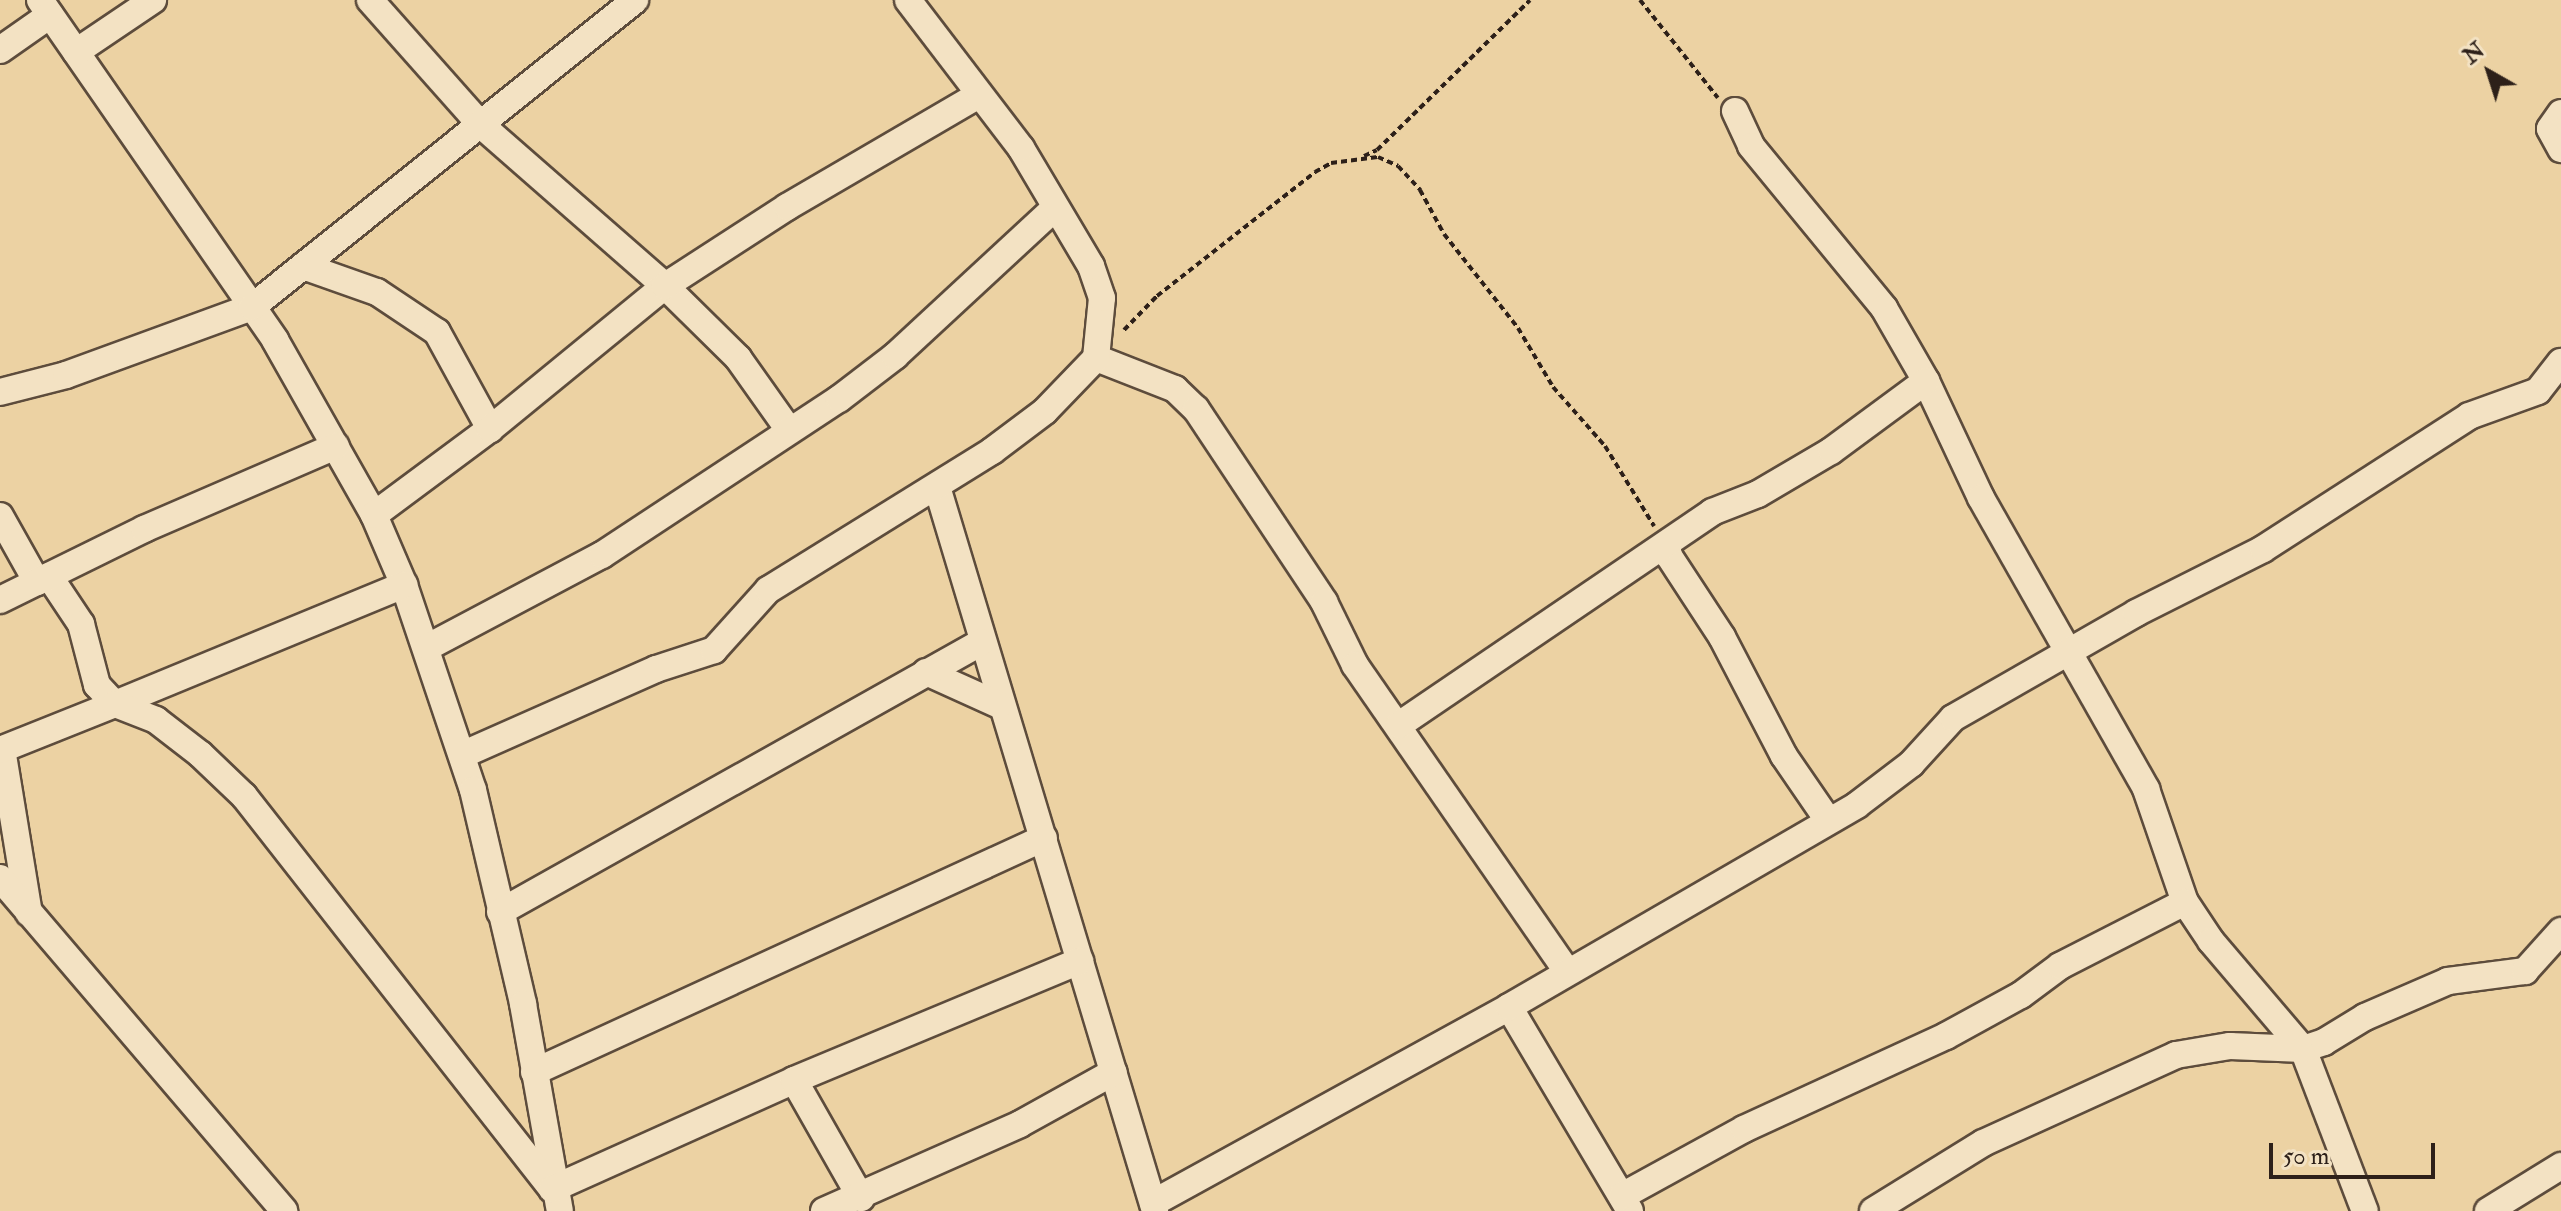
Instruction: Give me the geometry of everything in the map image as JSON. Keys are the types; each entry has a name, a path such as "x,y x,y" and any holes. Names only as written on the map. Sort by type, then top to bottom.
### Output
{"street":[{"path":"76,52 153,0"},
{"path":"370,0 480,124 665,286 738,358 789,430"},
{"path":"0,392 66,375 252,307 635,0"},
{"path":"908,0 1021,148 1091,266 1105,341 1141,373 1175,389 1196,409 1324,602 1355,665 1567,971"},
{"path":"0,50 45,8 252,307 374,515 428,647 462,755 534,1072 556,1200"},
{"path":"374,515 490,429 665,286 787,207 979,95"},
{"path":"1735,111 1751,146 1884,308 1926,381 1981,498 2032,580 2066,652 2146,789 2185,902 2303,1049 2365,1211"},
{"path":"2561,113 2550,129 2561,149"},
{"path":"428,647 602,555 719,482 895,356 1055,208"},
{"path":"303,266 377,292 427,322 459,367 490,429"},
{"path":"462,755 656,669 714,650 768,590 938,490 1045,411 1105,341"},
{"path":"938,490 999,705 1044,838 1154,1207 1509,1007 1828,820 1911,764 1953,718 2066,652 2263,549 2469,416 2538,391 2561,362"},
{"path":"1399,725 1712,512 1758,494 1831,451 1926,381"},
{"path":"0,600 336,446"},
{"path":"0,516 43,579 81,624 97,685 115,704 156,720 244,796 556,1200"},
{"path":"1667,544 1669,556 1722,637 1784,756 1828,820"},
{"path":"29,913 1,750 404,585"},
{"path":"500,912 982,642"},
{"path":"926,672 999,705"},
{"path":"534,1072 1044,838"},
{"path":"0,878 284,1211"},
{"path":"1509,1007 1626,1204 1744,1129 1946,1036 2021,995 2060,966 2185,902"},
{"path":"1873,1211 1983,1143 2176,1055 2230,1046 2303,1049 2448,981 2525,971 2561,931"},
{"path":"556,1200 794,1080 1080,961"},
{"path":"824,1211 861,1198 1020,1124 1114,1072"},
{"path":"794,1080 861,1198"},
{"path":"2488,1211 2561,1166"}],"path":[{"path":"1358,159 1377,150 1530,0"},
{"path":"1640,0 1715,96 1735,111"},
{"path":"1105,341 1157,296 1315,172 1331,163 1378,157 1398,166 1420,190 1444,234 1518,328 1553,387 1600,437 1667,544"}]}
